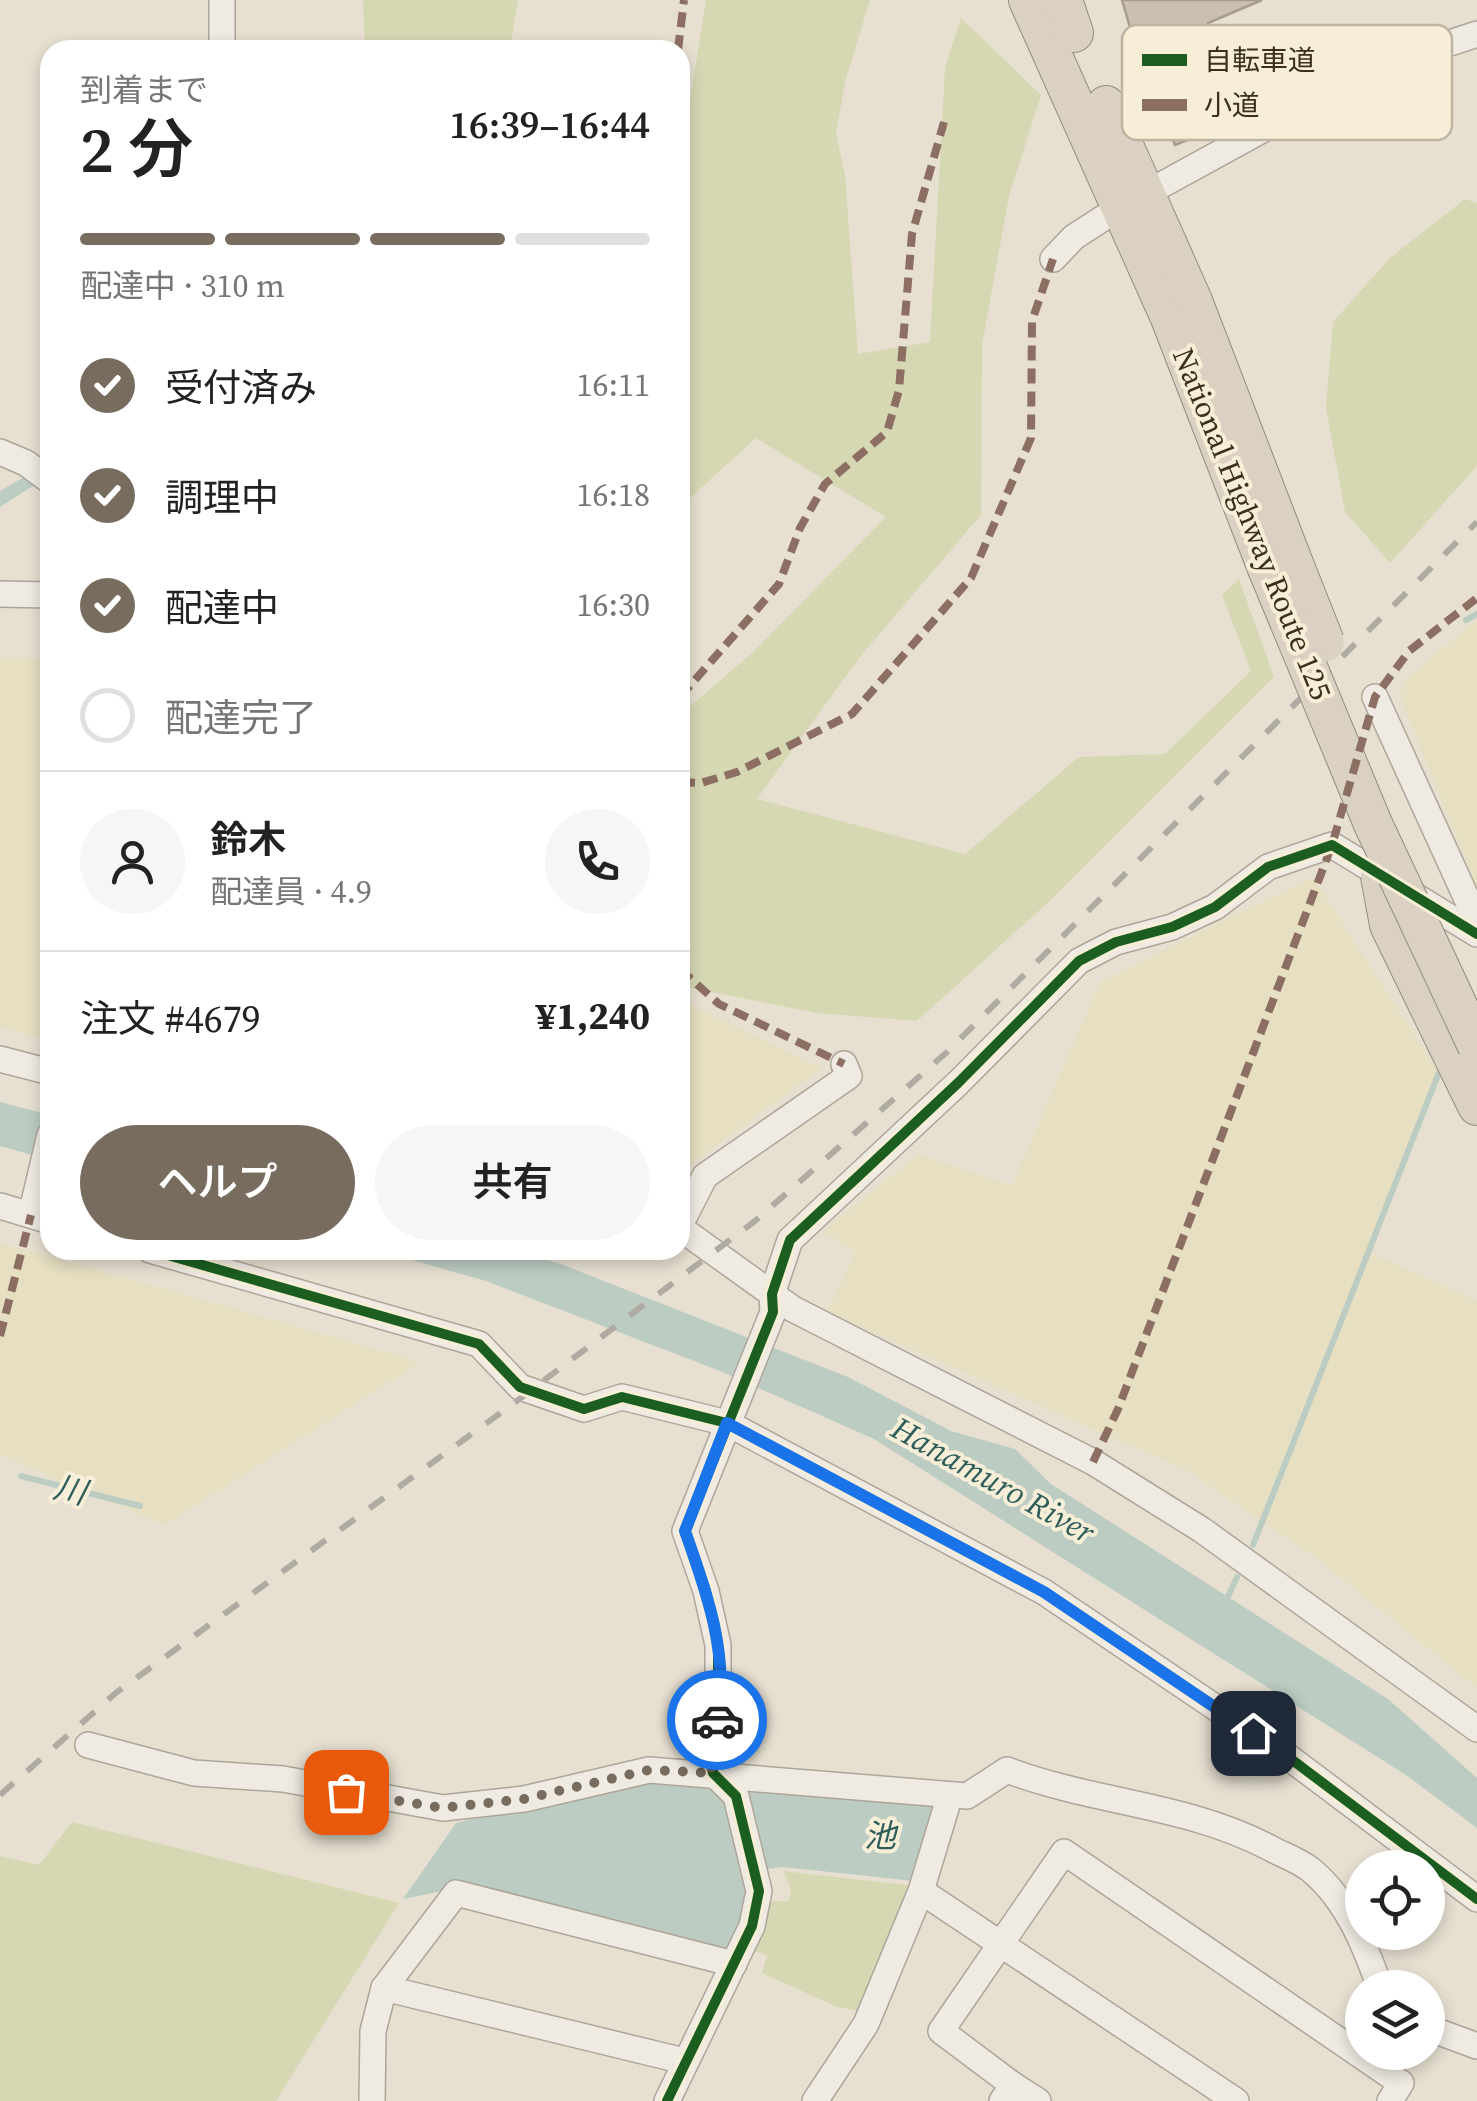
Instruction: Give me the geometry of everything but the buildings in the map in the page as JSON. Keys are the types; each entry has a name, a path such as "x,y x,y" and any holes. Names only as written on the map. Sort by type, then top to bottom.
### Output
{"highway":[{"path":"1016,0 1063,23"},
{"name":"National Highway Route 125","path":"1028,0 1063,23 1134,200 1193,301 1279,561 1373,824 1477,1046"},
{"name":"National Highway Route 125","path":"1279,561 1477,989"},
{"path":"1380,876 1389,925 1477,1106"}],"street":[{"path":"222,0 222,40"},
{"path":"1452,42 1477,34"},
{"path":"1053,259 1074,237 1244,140"},
{"path":"0,452 38,462"},
{"path":"0,594 40,595"},
{"path":"1375,697 1477,921"},
{"path":"1345,787 1380,876"},
{"path":"666,2101 752,1926 758,1891 736,1796 713,1773 708,1754 718,1714 718,1645 706,1591 685,1531 772,1303 790,1240 958,1083 1079,962 1116,942 1172,926 1215,908 1268,866 1332,845 1477,934"},
{"path":"0,1059 40,1069"},
{"path":"690,1206 705,1176 849,1076 844,1064"},
{"path":"0,1206 40,1218"},
{"path":"690,1234 772,1303 1092,1462 1202,1530 1477,1730"},
{"path":"185,1260 479,1344 520,1386 584,1410 622,1397 730,1418 1044,1592 1283,1753 1477,1899"},
{"path":"88,1745 194,1773 283,1780 442,1808 524,1799 649,1770 967,1796 1007,1770 1056,1788 1188,1814 1242,1833 1310,1869 1341,1904 1364,1941 1374,1970"},
{"path":"816,2101 866,2024 921,1891 950,1795"},
{"path":"1038,2101 1008,2093 941,2031 1064,1852 1401,2083 1390,2101"},
{"path":"921,1891 1002,1940 1236,2101"},
{"path":"376,2100 373,2031 384,1988 456,1893 734,1964"},
{"path":"384,1988 684,2061"},
{"path":"1445,2034 1477,2046"}],"shaded area":[{"path":"1477,619 1477,888 1399,694 1410,676"},
{"path":"0,658 40,659 40,1037 0,1027"},
{"path":"1313,877 1438,1071 1371,1253 1477,1301 1477,1688 1316,1558 1188,1471 827,1312 856,1252 823,1232 918,1154 1012,1185 1100,982"},
{"path":"690,1003 822,1068 690,1165"},
{"path":"0,1243 40,1254 40,1260 61,1260 421,1362 165,1525 0,1455"}],"green space":[{"path":"363,0 518,0 512,40 365,40"},
{"path":"706,0 870,0 845,82 836,133 845,175 858,354 930,342 945,68 961,18 1041,95 1009,196 982,345 981,515 859,658 757,799 965,854 1079,757 1165,754 1251,671 1222,595 1239,579 1274,677 1054,897 917,1021 817,1013 690,988 690,706 753,652 886,517 756,438 690,498 690,100"},
{"path":"1465,199 1477,203 1477,466 1390,563 1345,512 1326,407 1333,322 1390,258"},
{"path":"72,1822 399,1903 276,2101 0,2101 0,1856 39,1865"},
{"path":"783,1871 914,1886 865,2012 837,2007 762,1973 767,1955 747,1949 758,1901 789,1901 791,1889"}],"water":[{"path":"40,468 40,481 0,507 0,491"},
{"path":"0,1102 40,1112 40,1157 0,1146"},
{"name":"Hanamuro River","path":"411,1260 548,1260 561,1264 848,1377 951,1431 1015,1449 1051,1484 1388,1699 1477,1778 1477,1828 1406,1775 874,1439 720,1371 486,1281"},
{"path":"649,1775 712,1778 731,1797 752,1873 732,1960 457,1888 403,1899 456,1823"},
{"name":"池","path":"725,1779 945,1798 914,1881 783,1867 761,1870"}],"waterway":[{"path":"1466,620 1477,614"},
{"path":"1253,1545 1440,1070"},
{"name":"川","path":"21,1476 140,1506"},
{"path":"1225,1603 1237,1577"}],"railway":[{"path":"0,1795 117,1692 506,1409 755,1221 946,1053 1477,522"}],"marked path":[{"path":"679,40 684,0"},
{"path":"690,686 779,584 800,528 825,484 887,432 899,390 912,234 944,122"},
{"path":"690,782 737,772 852,714 971,578 1031,438 1032,321 1053,259"},
{"path":"1093,1462 1118,1409 1332,845 1375,697 1409,651 1477,598"},
{"path":"690,978 719,1004 844,1064"},
{"path":"0,1336 31,1215"}],"cycle path":[{"path":"667,2101 752,1926 759,1891 736,1796 713,1773 709,1754 718,1714 718,1645 706,1591 685,1531 773,1312 772,1294 790,1240 958,1083 1079,961 1116,942 1172,927 1215,907 1268,867 1332,845 1477,934"},
{"path":"185,1260 479,1344 520,1387 584,1409 622,1397 727,1423 1044,1592 1283,1753 1477,1899"}],"way so far":[{"path":"346,1792 442,1808 524,1799 649,1770 713,1773 708,1754 717,1720"}],"route":[{"path":"717,1720 718,1645 706,1591 685,1531 727,1423 1044,1592 1253,1733"}]}
